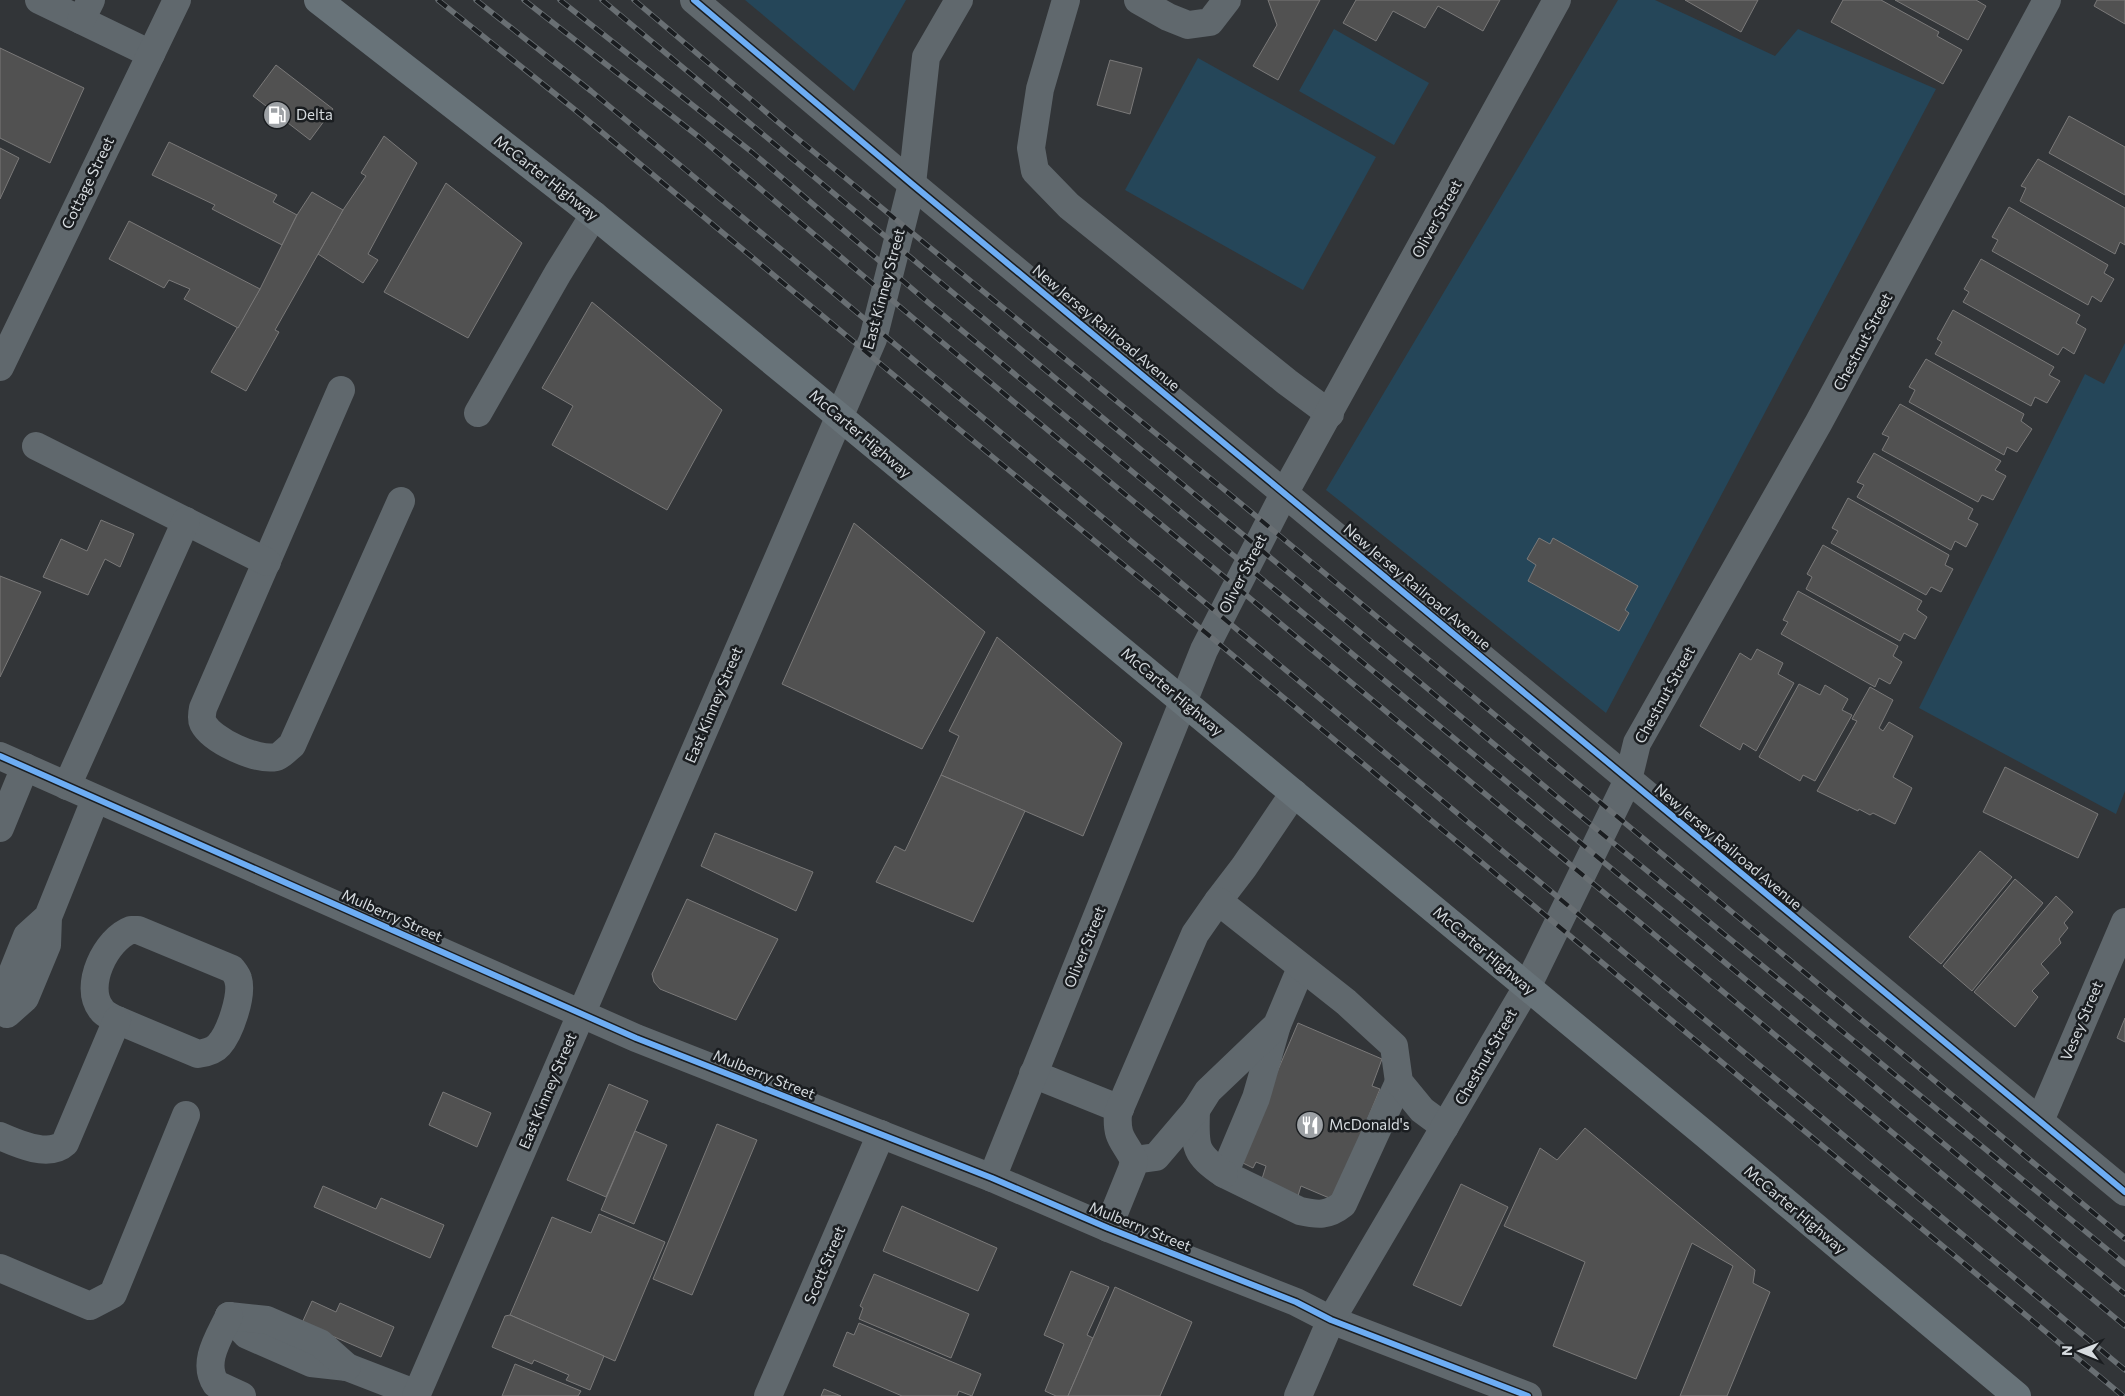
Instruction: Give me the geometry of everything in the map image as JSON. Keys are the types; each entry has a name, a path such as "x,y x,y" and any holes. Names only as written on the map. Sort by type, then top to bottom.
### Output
{"main road":[{"name":"McCarter Highway","path":"318,0 594,215 840,417 2017,1396"}],"street":[{"name":"Cottage Street","path":"0,367 177,0"},
{"name":"New Jersey Railroad Avenue","path":"694,0 912,184 1285,492 1628,780 2125,1192"},
{"name":"East Kinney Street","path":"417,1395 873,339 912,184 926,57 958,0"},
{"path":"1066,0 1040,89 1031,148 1035,171 1069,206 1287,382 1330,414"},
{"path":"1138,0 1168,17 1188,25 1210,22 1227,0"},
{"name":"Oliver Street","path":"992,1178 1204,650 1285,492 1330,414 1557,0"},
{"name":"Chestnut Street","path":"1298,1396 1331,1320 1527,987 1628,780 1637,743 1819,422 2047,0"},
{"path":"49,2 86,10 151,54"},
{"path":"478,413 558,273 594,215"},
{"path":"341,390 202,708 202,721 209,732 233,747 262,758 278,757 292,745 401,501"},
{"path":"36,446 267,562"},
{"path":"67,786 186,521"},
{"name":"Mulberry Street","path":"0,756 95,800 582,1012 636,1038 992,1178 1108,1228 1296,1302 1331,1320 1528,1396"},
{"path":"0,828 25,767"},
{"path":"1108,1228 1134,1160 1122,1143 1119,1134 1120,1109 1195,934 1244,867 1294,793"},
{"path":"4,1024 5,991 27,936 48,917 95,800"},
{"path":"1218,901 1346,1002 1394,1046 1399,1082 1422,1110 1445,1127"},
{"name":"Vesey Street","path":"2040,1121 2125,922"},
{"path":"138,930 232,968 238,979 239,992 232,1021 219,1046 208,1052 198,1054 117,1020 100,1008 95,991 96,979 108,949 115,939 124,932 138,930"},
{"path":"1224,1174 1256,1098 1276,1025 1301,968"},
{"path":"0,1136 19,1144 47,1149 60,1148 65,1143 117,1020"},
{"path":"1134,1160 1156,1158 1196,1110 1208,1091 1276,1025"},
{"path":"1033,1074 1120,1109"},
{"path":"1196,1110 1195,1141 1205,1161 1224,1174 1300,1211 1311,1214 1332,1213 1343,1204 1399,1082"},
{"path":"0,1268 90,1306 113,1294 186,1115"},
{"name":"Scott Street","path":"768,1396 881,1134"},
{"path":"242,1396 216,1384 211,1372 210,1364 214,1349 229,1316 267,1320 320,1343 347,1367 417,1395"}],"shaded area":[{"path":"745,0 906,0 854,91"},
{"path":"1618,0 1655,0 1775,56 1798,29 1936,89 1606,713 1326,490"},
{"path":"1334,29 1429,83 1394,145 1299,91"},
{"path":"1198,58 1376,157 1303,290 1125,190"},
{"path":"2125,343 2125,791 2116,814 1919,708 2085,374 2104,384"}],"building":[{"path":"1268,0 1320,0 1278,80 1253,66 1277,25"},
{"path":"1356,0 1500,0 1483,31 1438,6 1425,28 1393,11 1376,41 1343,23"},
{"path":"1685,0 1758,0 1741,32"},
{"path":"1843,0 1881,0 1939,32 1937,36 1962,50 1943,84 1831,22"},
{"path":"1895,0 1976,0 1986,6 1968,40"},
{"path":"2097,0 2125,0 2125,24 2094,6"},
{"path":"0,48 84,88 50,163 0,138"},
{"path":"1110,60 1142,68 1130,114 1097,105"},
{"path":"276,65 333,109 310,140 253,96"},
{"path":"2069,116 2125,147 2125,195 2049,153"},
{"path":"384,136 417,163 368,254 378,260 363,283 318,254 343,210 366,176 361,173"},
{"path":"169,142 277,195 273,202 297,215 282,245 212,209 215,205 152,175"},
{"path":"0,148 19,158 0,199"},
{"path":"2038,159 2125,208 2125,245 2120,242 2115,254 2020,201 2026,188 2021,186"},
{"path":"446,183 522,243 468,338 384,292"},
{"path":"312,192 343,210 275,330 279,332 246,391 211,372 260,289 297,215"},
{"path":"2009,207 2108,265 2104,273 2114,279 2101,302 2092,296 2088,305 1992,251 1998,240 1992,237"},
{"path":"129,221 260,289 238,328 184,299 190,289 169,280 164,288 109,259"},
{"path":"1981,259 2080,315 2076,323 2086,329 2074,354 2063,347 2058,355 1963,302 1969,292 1964,289"},
{"path":"592,302 722,410 667,510 552,445 573,406 542,388"},
{"path":"1953,310 2054,367 2049,375 2060,381 2047,403 2035,397 2031,406 1935,354 1942,342 1937,339"},
{"path":"1926,359 2024,414 2021,421 2032,429 2017,452 2007,447 2004,455 1909,402 1915,390 1909,387"},
{"path":"1900,404 2001,461 1995,470 2006,476 1993,500 1982,495 1978,502 1882,450 1889,437 1882,434"},
{"path":"1874,453 1973,509 1968,519 1978,524 1966,547 1955,541 1951,550 1857,497 1864,485 1857,482"},
{"path":"1848,498 1949,555 1945,565 1953,569 1941,592 1931,587 1926,595 1831,543 1838,531 1832,528"},
{"path":"101,520 134,534 120,567 105,559 88,595 43,577 61,539 87,551"},
{"path":"854,523 985,632 922,749 782,684"},
{"path":"1539,538 1550,544 1553,538 1638,586 1625,610 1629,613 1619,631 1528,581 1536,565 1527,559"},
{"path":"1823,545 1922,601 1917,610 1927,617 1915,639 1904,633 1900,641 1806,589 1812,577 1807,574"},
{"path":"0,576 41,592 0,677"},
{"path":"1798,591 1898,646 1893,656 1902,662 1890,684 1879,678 1875,687 1781,634 1788,622 1783,620"},
{"path":"997,637 1122,743 1083,836 941,775 959,736 949,731"},
{"path":"1757,649 1783,663 1778,674 1794,683 1756,751 1743,743 1740,750 1700,726 1740,653 1751,660"},
{"path":"1799,684 1820,695 1825,685 1848,699 1842,710 1852,715 1815,781 1803,775 1800,781 1759,757"},
{"path":"1870,687 1893,700 1879,728 1883,731 1889,722 1913,736 1893,777 1912,788 1895,824 1873,813 1870,815 1859,809 1858,811 1817,791 1857,721 1852,719"},
{"path":"2005,767 2098,814 2078,858 1983,812"},
{"path":"941,775 1025,811 973,922 876,882 895,846 905,851"},
{"path":"715,833 813,872 796,911 701,866"},
{"path":"1980,851 2012,877 1941,964 1909,937"},
{"path":"2015,879 2043,903 1972,991 1943,966"},
{"path":"2056,896 2073,912 2064,923 2068,928 2059,939 2061,943 2041,964 2049,973 2032,991 2038,997 2015,1027 1974,992"},
{"path":"687,899 778,939 736,1020 660,989 654,982 652,974"},
{"path":"2125,1018 2125,1042 2117,1038"},
{"name":"McDonald's","path":"1298,1023 1382,1059 1372,1086 1380,1089 1334,1200 1301,1186 1297,1199 1261,1182 1266,1166 1256,1162 1253,1168 1239,1161"},
{"path":"609,1084 648,1101 606,1197 567,1180"},
{"path":"443,1092 491,1113 477,1147 429,1125"},
{"path":"717,1124 757,1140 692,1295 653,1279"},
{"path":"1585,1128 1755,1270 1753,1283 1770,1292 1727,1396 1680,1396 1733,1266 1692,1243 1636,1379 1553,1346 1585,1262 1504,1226 1540,1148 1557,1160"},
{"path":"635,1131 667,1145 634,1224 601,1210"},
{"path":"1461,1184 1508,1207 1461,1306 1413,1285"},
{"path":"323,1186 376,1209 381,1198 444,1225 430,1258 314,1207"},
{"path":"902,1206 997,1248 978,1291 883,1251"},
{"path":"599,1214 665,1242 615,1361 510,1315 552,1217 591,1233"},
{"path":"1071,1271 1109,1287 1087,1335 1093,1338 1068,1396 1056,1396 1045,1391 1064,1344 1044,1335"},
{"path":"874,1274 969,1314 951,1358 859,1319 863,1308 860,1306"},
{"path":"1115,1287 1192,1322 1160,1396 1068,1396"},
{"path":"312,1301 336,1312 340,1303 394,1327 381,1357 302,1323"},
{"path":"510,1315 604,1356 590,1390 566,1380 569,1375 534,1360 532,1364 492,1347 505,1316"},
{"path":"859,1323 981,1374 972,1396 959,1391 957,1396 902,1396 833,1366 847,1332 854,1335"},
{"path":"515,1364 581,1391 578,1396 502,1396"},
{"path":"824,1389 841,1396 821,1396"}],"railway":[{"path":"438,0 574,109 2123,1396"},
{"path":"476,0 591,91 2125,1370"},
{"path":"524,0 699,137 925,328 2125,1326"},
{"path":"560,0 753,153 930,304 2125,1294"},
{"path":"602,0 1561,800 2125,1264"},
{"path":"634,0 792,134 1227,492 2125,1239"}],"cycle path":[{"path":"694,0 912,184 2125,1192"},
{"path":"0,756 636,1038 992,1178 1108,1228 1296,1302 1331,1320 1528,1396"}],"place":[{"name":"Delta","path":"277,115"},
{"name":"McDonald's","path":"1310,1125"}]}
